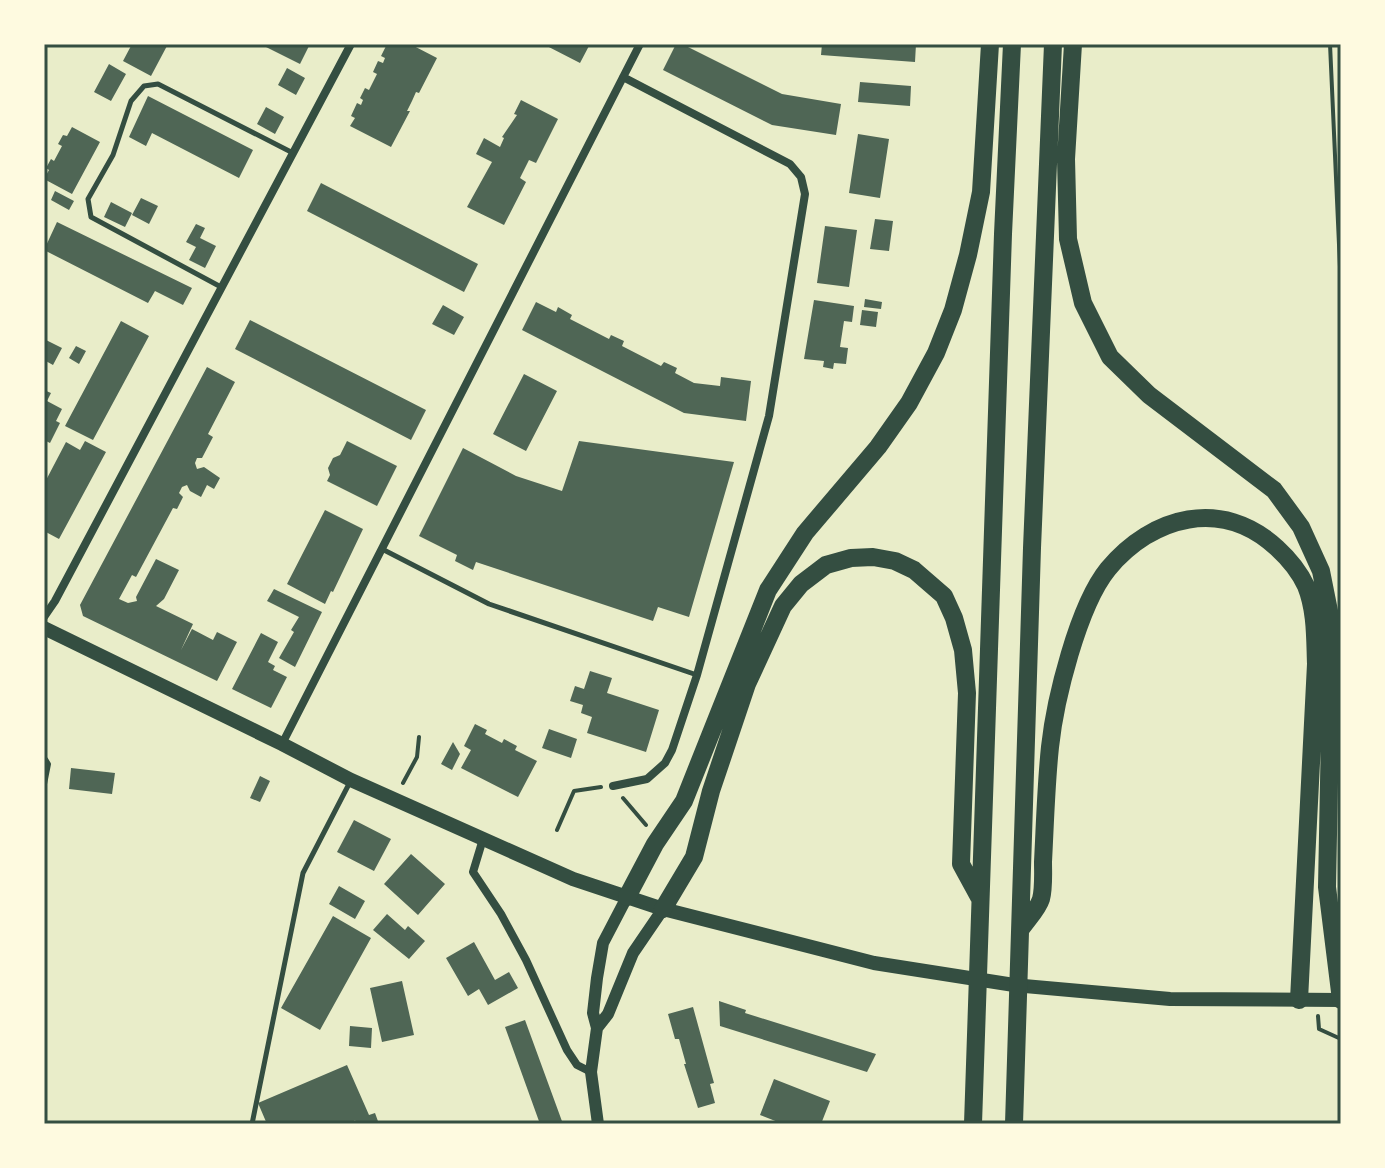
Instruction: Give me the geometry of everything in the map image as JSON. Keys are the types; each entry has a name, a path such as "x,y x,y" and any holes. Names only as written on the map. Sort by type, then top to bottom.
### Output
{"highway":[{"path":"627,897 655,844 684,801 768,590 805,533 878,447 909,403 936,353 961,282 981,192 990,44"},
{"path":"973,1124 1012,44"},
{"path":"1014,1124 1032,548 1053,44"},
{"path":"1073,44 1066,159 1068,239 1083,303 1110,357 1139,386 1274,490 1301,527 1321,571 1332,626 1327,887 1341,1000"},
{"path":"1021,929 1041,899 1050,745 1068,659 1085,607 1105,572 1127,548 1156,528 1189,518 1243,524 1268,539 1290,560 1306,586 1314,620 1316,664 1308,1000"},
{"path":"663,909 694,857 711,791 747,684 783,606 801,584 826,565 851,558 873,557 895,561 932,583 944,596 954,618 963,650 967,693 961,864 980,900"}],"main road":[{"path":"44,628 351,780 573,879 663,909 874,963 1014,985 1170,999 1341,1000"}],"street":[{"path":"44,617 351,44"},
{"path":"282,744 640,44"},
{"path":"613,786 647,779 665,763 697,675 769,416 804,185 796,170 779,158 623,77"},
{"path":"483,839 473,872 520,949 567,1050 577,1065 591,1072"},
{"path":"598,1124 591,1072 597,1028 593,1013 603,943 627,897"},
{"path":"597,1028 608,1014 633,953 663,909"}],"lane":[{"path":"222,288 91,217 88,199 113,155 131,101 144,86 158,84 293,153"},
{"path":"381,549 489,604 697,675"},
{"path":"252,1124 303,873 351,780"}],"path":[{"path":"1330,44 1341,289"},
{"path":"403,783 417,757 419,737"},
{"path":"44,789 49,764 46,759"},
{"path":"557,830 574,791 613,786 650,830"},
{"path":"1308,1000 1319,1029 1341,1039"}],"building":[{"path":"132,44 168,44 151,76 123,61"},
{"path":"260,44 310,44 300,64"},
{"path":"387,44 410,44 437,58 419,93 416,92 407,111 410,111 391,147 350,126 355,118 351,116 357,103 361,105 363,100 360,98 365,88 369,90 377,74 373,72 378,61 383,63 385,58 381,56"},
{"path":"543,44 590,44 580,63"},
{"path":"676,44 682,44 782,94 841,104 836,135 772,125 663,70"},
{"path":"822,44 916,44 915,62 821,55"},
{"path":"109,64 126,74 111,101 94,92"},
{"path":"287,68 305,78 296,95 278,85"},
{"path":"860,82 911,86 910,106 858,102"},
{"path":"148,96 253,150 239,178 152,133 146,146 129,137"},
{"path":"521,100 558,119 536,163 529,160 520,178 526,182 504,225 467,207 492,162 476,154 484,138 500,147 502,137 517,115 514,114"},
{"path":"266,107 284,117 275,134 257,124"},
{"path":"72,127 100,142 72,194 44,179 49,170 46,168 62,146 58,144"},
{"path":"858,134 889,139 880,198 849,193"},
{"path":"321,183 478,264 464,292 307,211"},
{"path":"55,191 74,201 69,210 51,200"},
{"path":"141,198 158,206 149,224 132,215"},
{"path":"111,202 132,213 125,227 104,217"},
{"path":"875,219 893,221 889,251 870,249"},
{"path":"57,222 192,288 183,305 155,291 148,303 44,250"},
{"path":"196,224 205,228 200,238 216,246 205,268 189,260 196,247 186,242"},
{"path":"825,226 857,230 849,287 817,283"},
{"path":"865,299 882,302 881,309 864,307"},
{"path":"814,300 854,306 852,322 844,321 840,347 848,348 846,364 834,363 833,369 823,367 824,361 804,359"},
{"path":"536,302 556,312 558,307 572,315 570,319 609,339 611,335 624,341 622,346 661,366 664,362 677,368 675,373 694,383 720,386 721,377 751,381 746,421 684,413 522,330"},
{"path":"443,305 464,317 454,335 432,324"},
{"path":"862,310 878,312 876,327 860,325"},
{"path":"250,320 426,410 411,440 235,349"},
{"path":"121,321 149,336 93,440 65,426"},
{"path":"44,339 62,348 53,365 44,360"},
{"path":"76,346 86,351 79,364 69,358"},
{"path":"207,367 235,382 208,434 213,437 202,458 197,458 195,463 197,469 204,467 220,478 214,489 207,485 201,497 190,491 187,485 182,487 179,493 183,497 177,509 173,508 136,577 132,575 119,599 128,603 137,601 136,597 156,559 179,570 164,599 156,606 193,624 181,650 192,629 213,640 217,632 237,642 217,681 83,616 80,605"},
{"path":"524,374 557,391 526,451 493,434"},
{"path":"44,390 51,393 47,401 62,409 56,421 60,423 50,443 44,440"},
{"path":"85,441 106,452 59,539 44,531 44,484 66,442 80,450"},
{"path":"347,441 397,466 377,506 327,481 333,458 340,455"},
{"path":"579,441 734,462 689,617 658,607 653,621 476,562 473,570 455,561 457,555 419,536 463,448 516,476 562,491"},
{"path":"325,510 363,529 325,604 287,584"},
{"path":"274,589 322,612 295,667 279,658 299,617 267,601"},
{"path":"261,633 278,642 268,662 275,666 273,670 287,677 271,708 232,689"},
{"path":"590,671 612,678 607,693 659,710 646,752 587,733 592,717 581,713 583,705 570,701 575,686 584,689"},
{"path":"475,724 487,730 485,734 502,743 504,739 517,746 515,750 537,761 518,797 461,768 471,750 464,746"},
{"path":"549,729 577,739 571,758 542,748"},
{"path":"453,742 460,754 452,770 441,764"},
{"path":"71,768 115,773 112,794 69,789"},
{"path":"260,776 270,781 260,802 250,798"},
{"path":"354,820 391,839 374,871 337,852"},
{"path":"411,854 445,884 418,915 384,884"},
{"path":"339,886 365,901 355,919 329,904"},
{"path":"387,914 405,930 408,926 425,941 409,959 373,930"},
{"path":"333,916 371,938 320,1030 281,1008"},
{"path":"474,942 495,980 509,972 518,988 488,1005 479,989 468,996 446,958"},
{"path":"402,981 414,1035 382,1042 370,988"},
{"path":"719,1001 746,1010 745,1013 876,1054 867,1072 720,1026"},
{"path":"693,1007 714,1083 710,1084 715,1103 698,1108 679,1039 675,1039 668,1014"},
{"path":"525,1020 563,1124 540,1124 505,1027"},
{"path":"350,1026 372,1028 371,1048 349,1046"},
{"path":"347,1065 369,1115 375,1113 379,1124 350,1124 356,1120 347,1124 267,1124 258,1103"},
{"path":"774,1079 830,1101 821,1124 783,1124 760,1115"}]}
